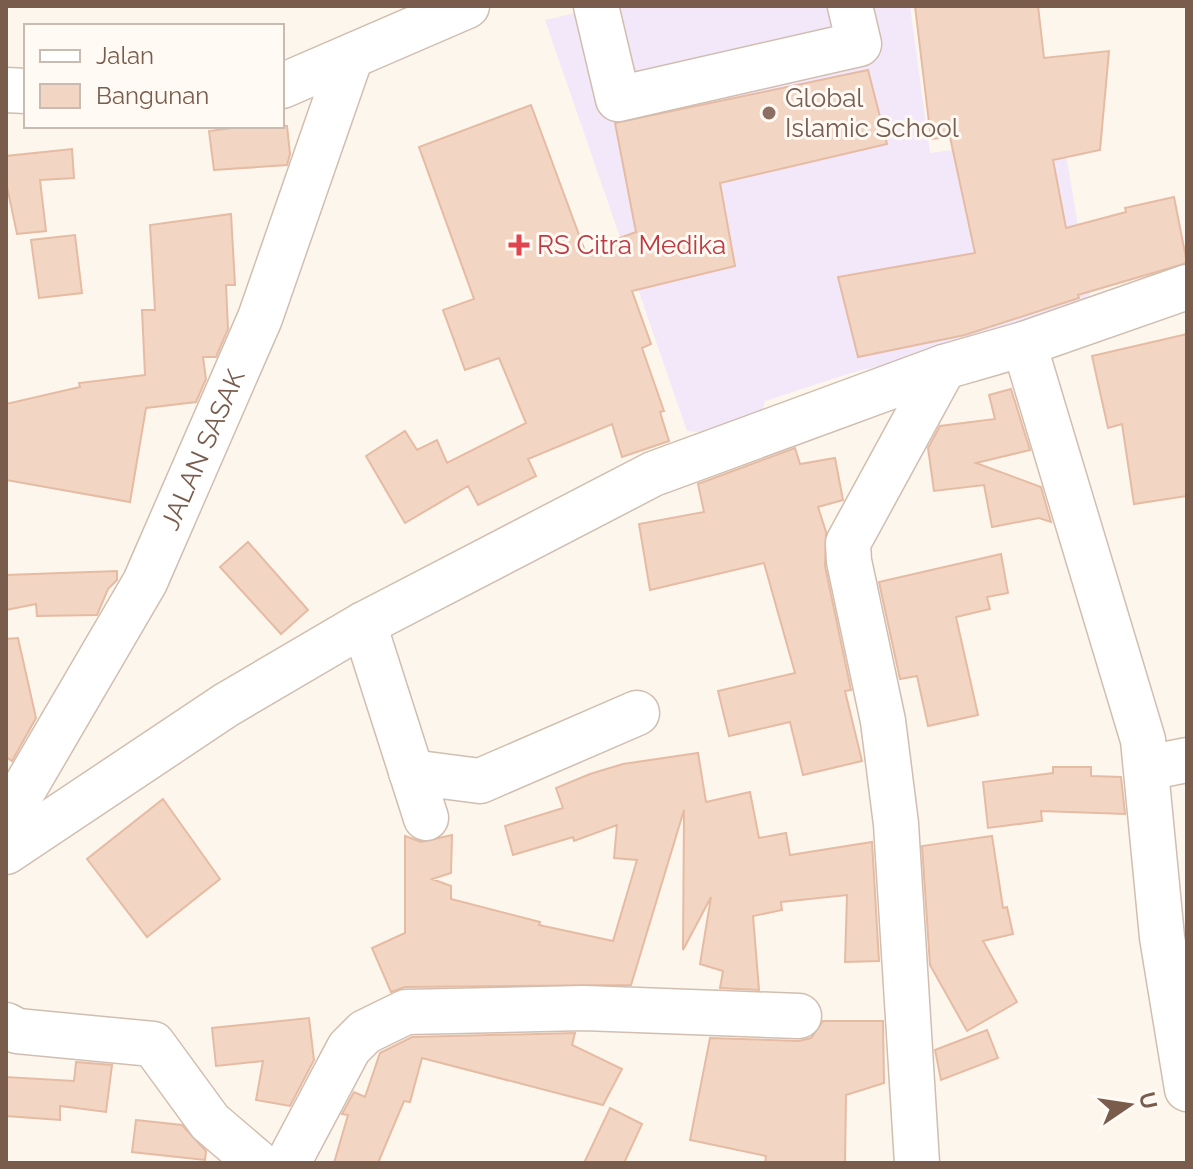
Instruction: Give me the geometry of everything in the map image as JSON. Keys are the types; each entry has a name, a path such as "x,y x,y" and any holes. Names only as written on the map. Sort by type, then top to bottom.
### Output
{"street":[{"path":"284,85 467,6"},
{"path":"596,6 618,99 859,44 850,6"},
{"name":"JALAN SASAK","path":"6,820 145,582 260,318 350,59"},
{"path":"6,852 226,705 364,624 653,474 944,367 1024,344 1187,287"},
{"path":"1024,344 1143,740 1167,764 1162,937 1187,1089"},
{"path":"917,1163 896,824 883,721 849,561 848,543 944,367"},
{"path":"364,624 426,818"},
{"path":"411,772 480,781 637,713"},
{"path":"288,1163 349,1048 365,1032 406,1012 584,1008 799,1016"},
{"path":"6,1025 17,1031 153,1044 210,1122 258,1163"}],"shaded area":[{"name":"Global Islamic School","path":"606,6 910,6 930,153 1063,135 1093,316 854,372 765,401 760,423 721,434 687,431 545,20"}],"building":[{"path":"915,6 1038,6 1044,58 1109,51 1100,150 1053,160 1066,228 1126,212 1125,208 1174,197 1187,263 1078,295 1079,298 965,335 858,357 838,277 975,253 950,137 931,139"},
{"path":"868,70 887,144 720,183 735,266 632,291 651,344 642,348 664,411 660,412 669,441 622,457 612,424 528,459 536,476 478,505 468,486 405,523 366,456 405,431 417,450 437,440 447,463 526,423 499,358 465,370 443,310 474,299 419,147 531,105 585,251 636,232 615,123"},
{"path":"287,126 290,154 287,165 214,170 209,131"},
{"path":"72,149 74,178 40,180 46,231 17,234 6,182 6,156"},
{"path":"231,214 235,285 226,285 228,329 216,357 203,357 206,379 196,402 146,408 130,502 6,480 6,404 80,387 79,383 145,375 142,310 155,310 150,225"},
{"path":"75,235 82,293 39,298 31,240"},
{"path":"1187,334 1187,496 1134,504 1122,424 1108,428 1092,356"},
{"path":"1011,389 1030,450 976,463 1041,487 1051,522 1039,518 992,527 984,485 934,491 928,448 940,426 995,419 989,395"},
{"path":"795,448 800,464 835,458 843,500 818,507 826,532 825,566 851,690 845,691 862,761 803,775 790,722 729,736 718,691 795,673 764,563 650,590 639,524 704,512 698,484"},
{"path":"248,542 308,610 281,634 220,567"},
{"path":"1001,554 1008,593 987,597 990,609 956,617 978,715 928,726 917,676 900,679 879,582"},
{"path":"117,571 117,580 108,589 97,615 37,616 36,604 6,610 6,575"},
{"path":"18,638 36,718 12,761 6,757 6,639"},
{"path":"698,753 706,802 750,792 759,838 786,833 790,855 872,842 879,961 845,962 847,895 781,902 782,910 753,916 759,990 720,988 723,971 700,964 711,897 683,950 684,810 631,985 405,987 391,992 372,948 405,933 405,836 421,842 452,835 451,873 432,879 451,886 451,899 540,922 539,925 613,941 637,860 614,858 617,825 574,841 573,837 513,855 505,826 563,808 556,788 590,774 623,764"},
{"path":"1053,767 1091,767 1091,776 1121,777 1125,814 1041,811 1042,821 988,828 983,782 1053,773"},
{"path":"163,799 220,879 147,937 87,859"},
{"path":"992,836 1003,908 1007,907 1013,934 983,941 1017,1002 967,1031 930,965 922,846"},
{"path":"309,1018 314,1060 290,1106 256,1100 263,1061 216,1066 212,1028"},
{"path":"823,1021 883,1021 884,1083 846,1095 845,1163 765,1163 766,1156 690,1140 710,1038 799,1041 811,1038"},
{"path":"987,1030 998,1058 941,1080 935,1050"},
{"path":"575,1033 572,1045 622,1069 603,1105 422,1058 410,1102 404,1101 378,1163 334,1163 348,1115 342,1114 354,1092 365,1097 380,1053 412,1037"},
{"path":"76,1062 112,1065 106,1112 60,1106 60,1120 6,1116 6,1077 74,1081"},
{"path":"610,1108 642,1124 624,1163 584,1163"},
{"path":"136,1120 182,1125 206,1151 205,1160 132,1152"}],"place":[{"name":"Global Islamic School","path":"769,113"},
{"name":"RS Citra Medika","path":"519,245"}]}
